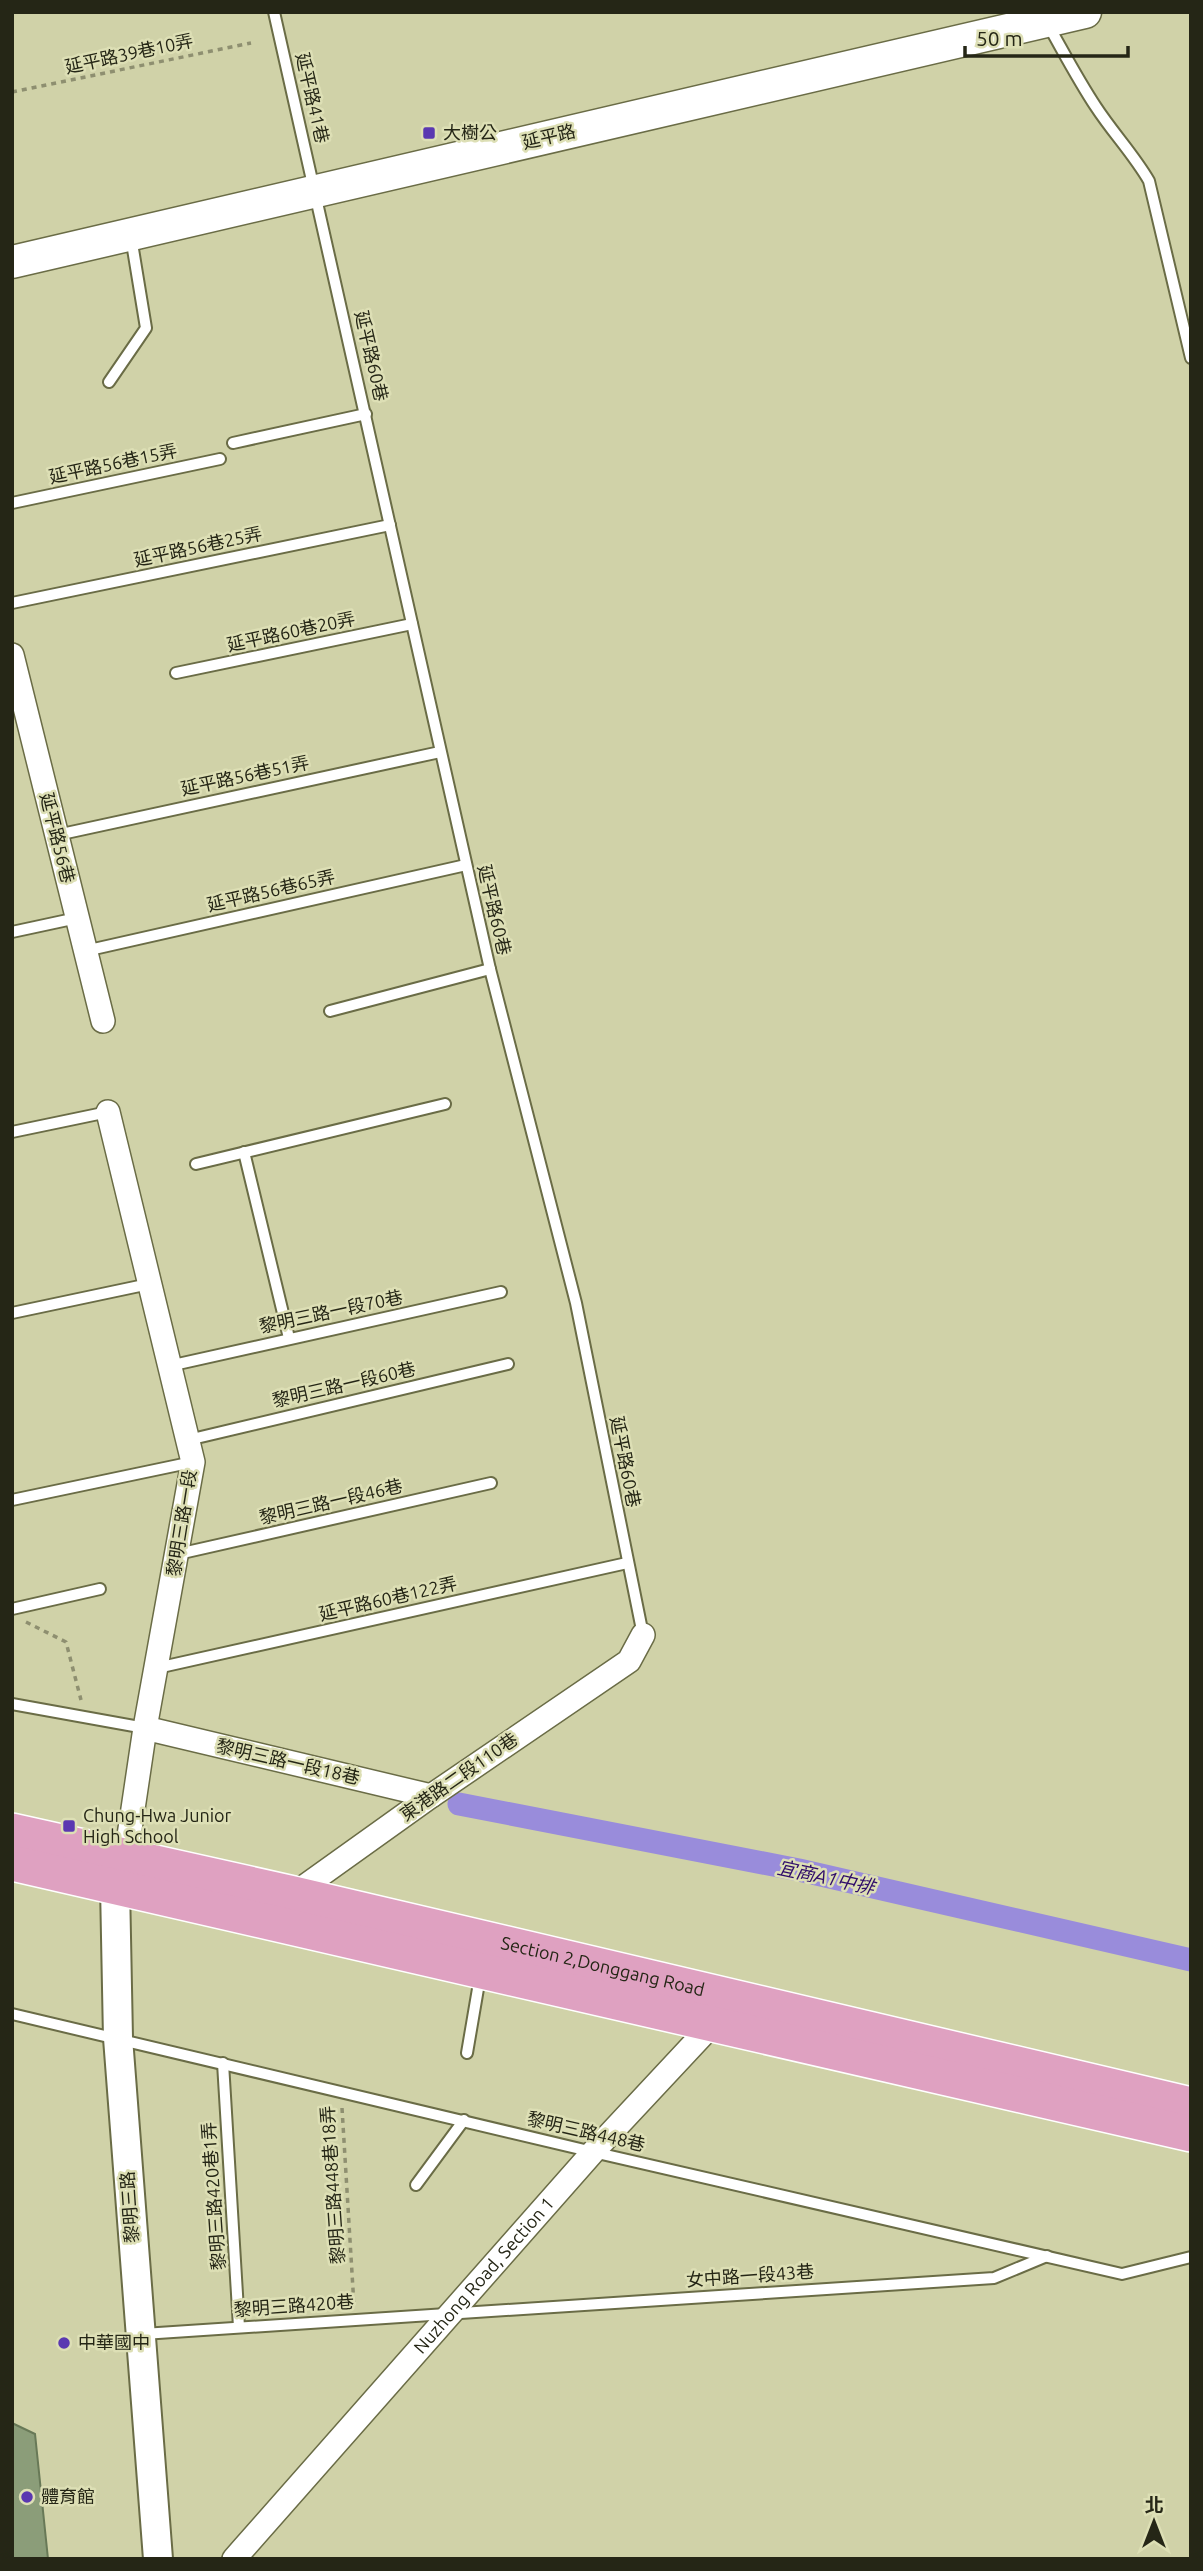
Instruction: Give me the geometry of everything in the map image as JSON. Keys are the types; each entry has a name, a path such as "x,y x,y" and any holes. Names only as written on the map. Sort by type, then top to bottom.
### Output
{"main road":[{"name":"延平路","path":"12,262 1085,12"},
{"name":"Section 2,Donggang Road","path":"12,1831 120,1871 291,1910 739,1999 1191,2105"},
{"name":"Section 2,Donggang Road","path":"12,1863 120,1871"},
{"name":"Section 2,Donggang Road","path":"291,1910 481,1971 1191,2134"}],"street":[{"name":"延平路56巷","path":"12,655 103,1021"},
{"name":"黎明三路一段","path":"108,1112 190,1451 178,1554 120,1871"},
{"name":"東港路二段110巷","path":"291,1910 431,1796 629,1661 643,1635"},
{"name":"黎明三路一段18巷","path":"145,1728 431,1796"},
{"name":"黎明三路","path":"120,1871 118,2038 158,2559"},
{"name":"Nuzhong Road, Section 1","path":"234,2559 593,2152 711,2025 739,1999"}],"lane":[{"name":"延平路41巷","path":"274,12 315,191"},
{"path":"1046,21 1095,106 1123,146 1138,161 1149,181 1191,358"},
{"name":"延平路60巷","path":"315,191 490,969 576,1303 643,1635"},
{"path":"109,382 146,328 130,234"},
{"path":"233,443 366,415"},
{"name":"延平路56巷15弄","path":"12,503 220,459"},
{"name":"延平路56巷25弄","path":"12,603 390,525"},
{"name":"延平路60巷20弄","path":"176,674 412,624"},
{"name":"延平路56巷51弄","path":"57,835 440,752"},
{"name":"延平路56巷65弄","path":"85,951 466,865"},
{"path":"12,932 77,918"},
{"path":"330,1011 490,969"},
{"path":"196,1164 445,1104"},
{"path":"12,1132 108,1112"},
{"path":"244,1152 289,1338"},
{"path":"12,1313 149,1284"},
{"name":"黎明三路一段70巷","path":"169,1366 501,1292"},
{"name":"黎明三路一段60巷","path":"12,1500 508,1364"},
{"name":"黎明三路一段46巷","path":"178,1554 491,1483"},
{"name":"延平路60巷122弄","path":"157,1668 627,1563"},
{"path":"12,1609 100,1589"},
{"path":"12,1704 145,1728"},
{"path":"467,2053 481,1971"},
{"name":"黎明三路448巷","path":"12,2014 1122,2274 1191,2257"},
{"name":"黎明三路420巷1弄","path":"223,2063 239,2327"},
{"path":"416,2185 464,2120"},
{"name":"女中路一段43巷","path":"451,2313 994,2278 1047,2256"},
{"name":"黎明三路420巷","path":"139,2334 451,2313"}],"path":[{"name":"延平路39巷10弄","path":"12,92 251,43"},
{"path":"23,1621 66,1642 86,1718"},
{"name":"黎明三路448巷18弄","path":"341,2090 355,2319"}],"building":[{"name":"體育館","path":"12,2423 35,2434 48,2559 12,2559"}],"waterway":[{"name":"宜商A1中排","path":"459,1804 799,1870 1191,1960"}],"place":[{"name":"大樹公","path":"429,133"},
{"name":"Chung-Hwa Junior High School","path":"69,1826"},
{"name":"中華國中","path":"64,2343"},
{"name":"體育館","path":"27,2497"}]}
